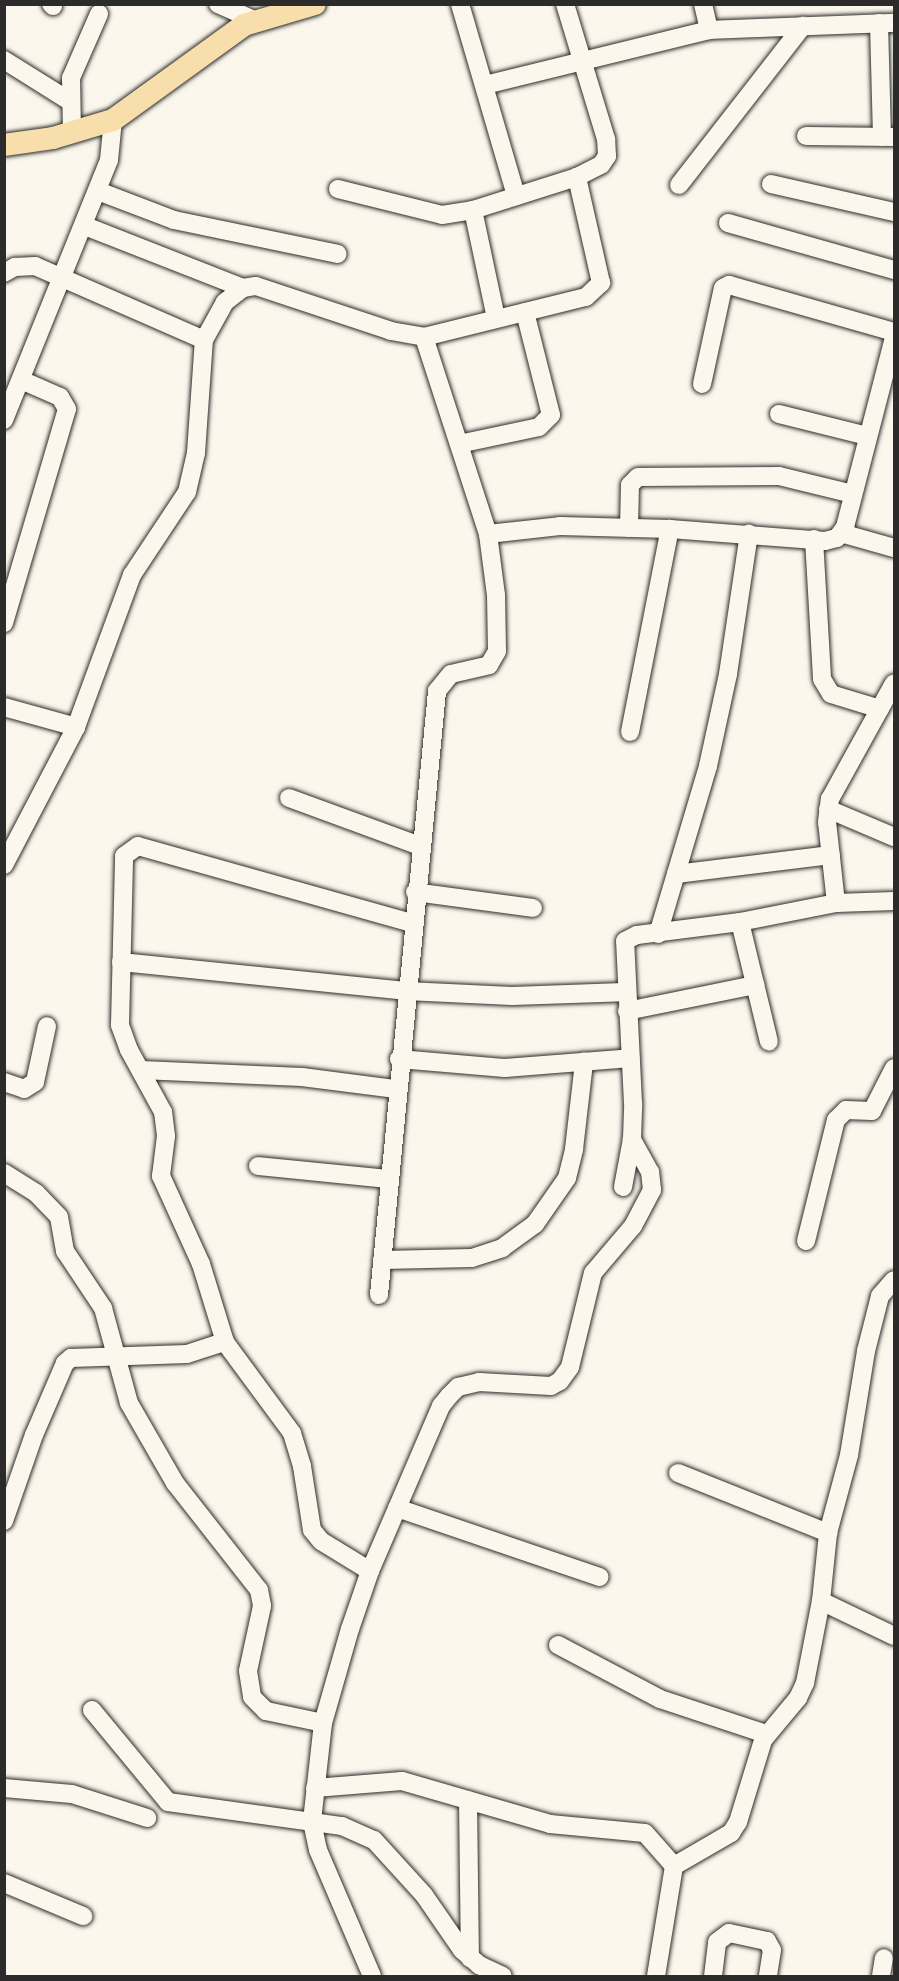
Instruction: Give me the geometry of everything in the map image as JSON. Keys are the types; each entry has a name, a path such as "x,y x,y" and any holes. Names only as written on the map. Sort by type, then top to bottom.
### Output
{"main road":[{"path":"4,145 72,133 112,120 236,10 315,4"}],"street":[{"path":"460,4 516,196"},
{"path":"338,189 430,214 473,210 577,177 600,165 607,148 580,62 565,4"},
{"path":"704,4 709,30"},
{"path":"72,133 71,102 75,63 99,14"},
{"path":"484,85 709,30 887,23 888,137 806,136"},
{"path":"679,185 803,26"},
{"path":"4,60 71,102"},
{"path":"4,420 98,191 109,160 112,120"},
{"path":"85,225 243,288 267,288 392,331 424,337 586,297 601,283 577,177"},
{"path":"771,184 894,212"},
{"path":"98,191 174,220 338,254"},
{"path":"473,210 496,318"},
{"path":"728,223 894,270"},
{"path":"4,273 27,265 64,277 204,340"},
{"path":"702,384 723,288 729,285 894,332"},
{"path":"4,865 76,727 132,575 187,492 196,453 204,340 225,302 243,288"},
{"path":"459,444 539,427 551,415 525,312"},
{"path":"379,1295 396,1089 437,691 451,674 489,665 496,651 496,596 488,534 424,337"},
{"path":"488,534 536,526 670,529 830,540 842,533 894,337"},
{"path":"4,623 67,410 60,398 21,380"},
{"path":"779,414 867,436"},
{"path":"629,528 630,489 638,477 779,476 853,494"},
{"path":"630,732 670,529"},
{"path":"842,533 894,548"},
{"path":"658,934 708,766 728,674 749,534"},
{"path":"814,539 822,679 831,694 879,709"},
{"path":"836,903 828,809 835,788 894,683"},
{"path":"4,707 76,727"},
{"path":"289,798 420,846"},
{"path":"828,809 894,837"},
{"path":"370,1571 315,1535 292,1433 225,1342 201,1264 162,1176 166,1123 120,1025 124,856 138,846 412,923"},
{"path":"676,874 831,855"},
{"path":"415,892 533,908"},
{"path":"623,1187 632,1139 631,1058 625,941 630,937 740,922 836,903 894,901"},
{"path":"740,922 768,1042"},
{"path":"121,962 406,991 512,996 626,992"},
{"path":"627,1011 754,985"},
{"path":"4,1082 24,1089 35,1082 47,1026"},
{"path":"399,1059 484,1068 631,1058"},
{"path":"382,1260 472,1258 502,1248 535,1224 567,1178 574,1149 584,1062"},
{"path":"806,1241 836,1120 846,1110 872,1111 894,1068"},
{"path":"141,1070 302,1077 396,1089"},
{"path":"372,1977 318,1850 312,1821 323,1723 370,1571 441,1406 458,1387 479,1382 551,1386 566,1373 577,1350 593,1273 633,1226 652,1190 650,1172 632,1139"},
{"path":"258,1167 389,1179"},
{"path":"4,1173 36,1193 59,1217 65,1251 96,1293 118,1356 125,1396 175,1483 259,1590 262,1606 248,1671 252,1697 266,1711 323,1723"},
{"path":"674,1866 731,1833 738,1822 756,1754 766,1734 798,1698 804,1683 821,1601 828,1533 845,1471 872,1323 880,1296 894,1280"},
{"path":"4,1521 65,1364 82,1355 199,1353 225,1342"},
{"path":"678,1473 828,1533"},
{"path":"397,1508 600,1577"},
{"path":"821,1601 894,1636"},
{"path":"558,1645 660,1699 766,1734"},
{"path":"92,1710 168,1802 180,1806 312,1821 357,1831 384,1848 470,1958 503,1977"},
{"path":"315,1788 402,1781 550,1824 645,1833 674,1866"},
{"path":"4,1788 72,1794 147,1818"},
{"path":"468,1800 470,1958"},
{"path":"656,1977 674,1866"},
{"path":"4,1883 83,1916"},
{"path":"713,1977 717,1942 729,1933 767,1941 772,1950 768,1977"},
{"path":"881,1977 884,1958"}]}
